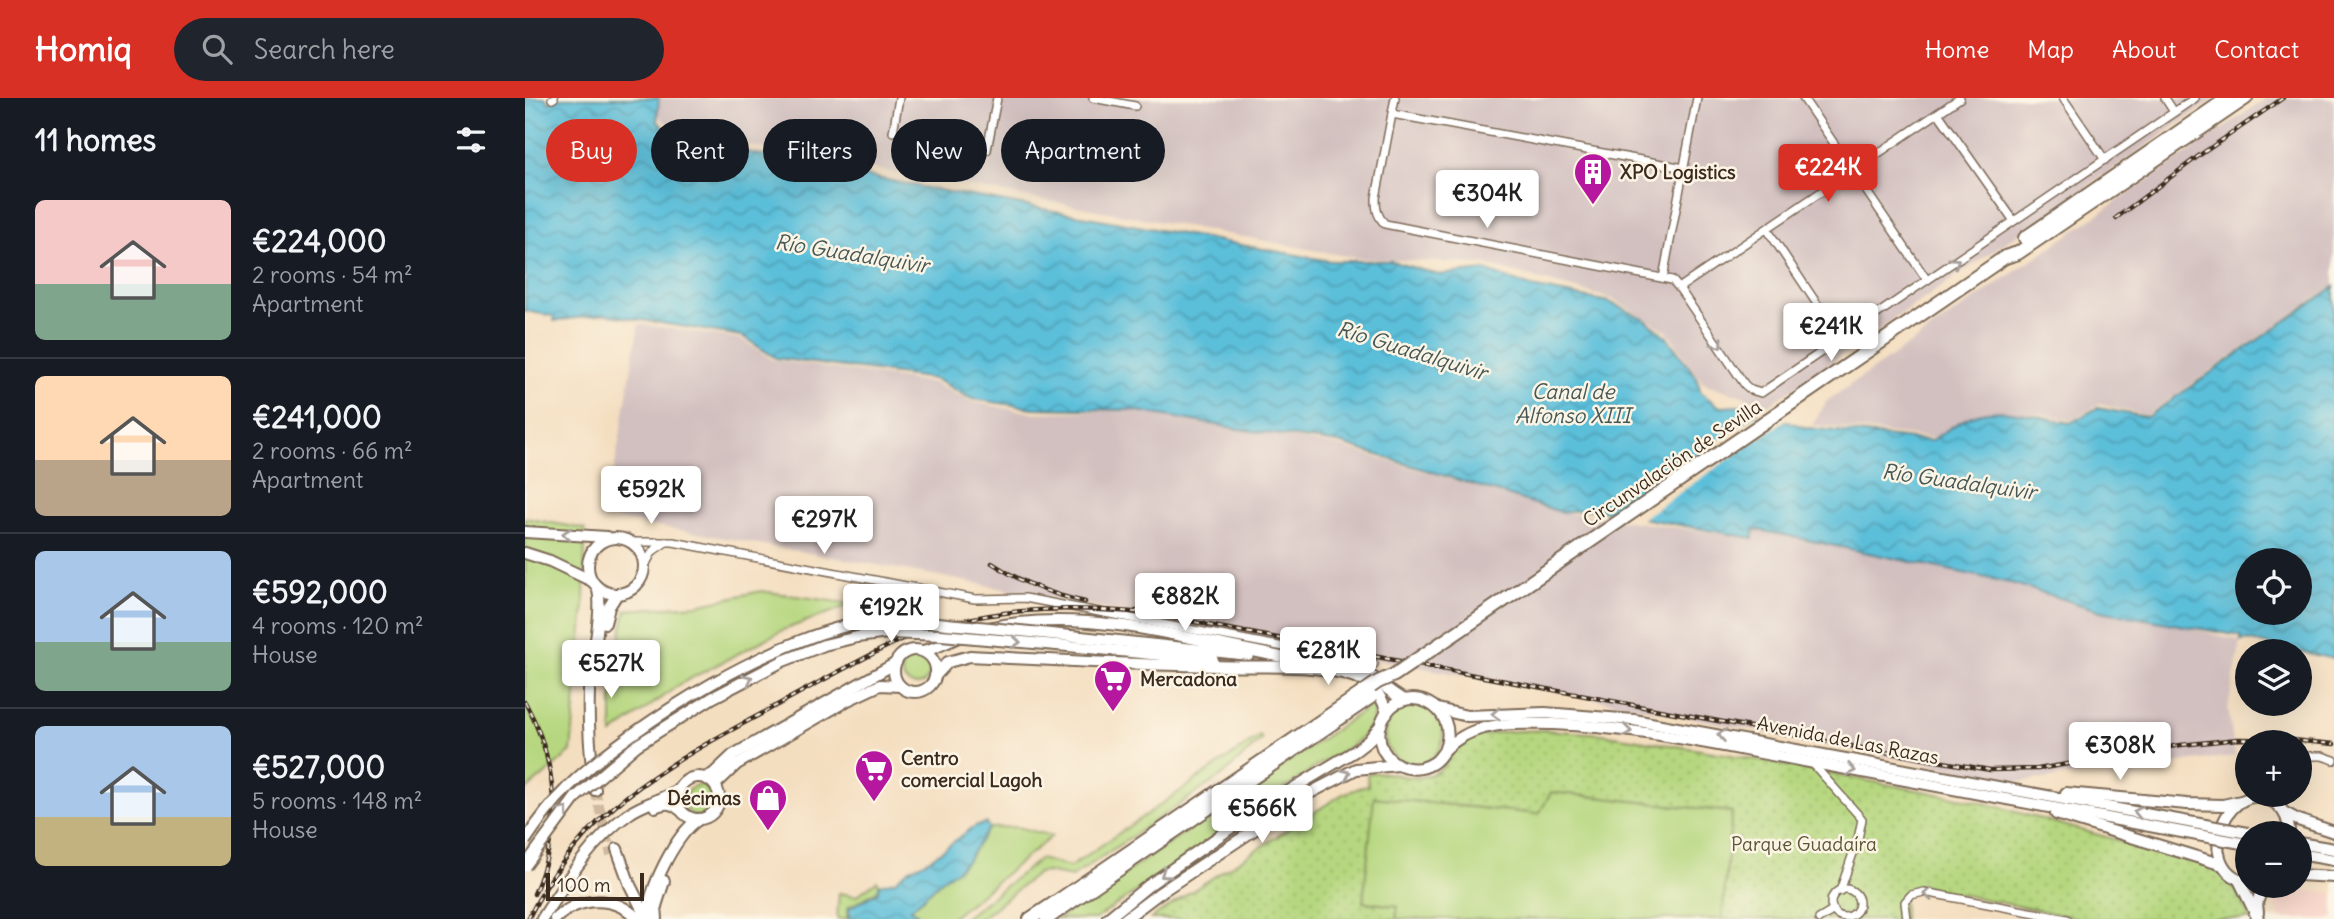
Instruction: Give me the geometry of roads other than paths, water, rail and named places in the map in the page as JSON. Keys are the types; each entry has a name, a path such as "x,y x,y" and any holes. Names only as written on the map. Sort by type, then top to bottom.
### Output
{"highway":[{"name":"Circunvalación de Sevilla","path":"1030,919 1053,911 1378,681 1394,676 2005,257 2014,246 2228,98"},
{"name":"Circunvalación de Sevilla","path":"2005,257 2018,253 2246,98"}],"main road":[{"path":"525,532 625,538 641,553 644,567 637,584 624,593 617,594 550,561 525,554"},
{"path":"609,538 601,541 589,555 587,564 595,584 600,610 592,657 589,700 590,749 598,788 595,739 596,670 608,607 617,594"},
{"path":"525,841 568,788 636,733 707,687 794,643 842,627 880,620 915,621 1080,642 1353,667 1377,678 1396,697 1423,701 1438,709 1448,729 1444,751 1438,759 1424,767 1413,769 1398,765 1356,769 1336,778 1158,894 1125,919"},
{"path":"542,919 586,855 609,831 644,804 678,789 692,778 705,778 713,774 733,755 896,663 907,652 933,649 964,635 990,628 1069,620 1122,624 1362,679 1382,699 1387,713"},
{"path":"525,866 576,797 637,745 712,698 793,657 835,643 888,634 1080,642"},
{"path":"922,651 933,661 935,676"},
{"path":"896,663 895,675 900,686 905,690 918,692 929,687 948,662 970,656 1170,665 1290,663"},
{"path":"715,785 737,764 848,700 880,685 900,686"},
{"path":"1107,919 1254,812 1355,751 1368,741 1387,713 1405,700"},
{"name":"Avenida de Las Razas","path":"1438,709 1467,716 1545,713 1634,720 2000,792 2204,830 2235,832"},
{"name":"Avenida de Las Razas","path":"1444,751 1466,734 1484,727 1516,723 1576,725 1693,741 1812,763 2000,792"},
{"path":"1381,725 1382,748 1398,765"},
{"path":"549,919 565,893 613,836 631,820 662,804 672,804 690,819 709,817 717,808 719,796 715,785 705,778"},
{"path":"678,789 676,802 679,808"},
{"path":"2000,792 2187,804 2223,805 2235,802"},
{"path":"2000,792 2223,865 2235,875"},
{"path":"2223,865 2219,847 2221,828 2229,812 2236,807"},
{"path":"2277,807 2307,823 2334,832"},
{"path":"2284,812 2286,821"},
{"path":"648,919 650,894 684,831 698,820"},
{"name":"Avenida de Las Razas","path":"2204,830 2235,840"},
{"path":"657,919 658,895 684,831"},
{"path":"2312,849 2334,849"},
{"path":"639,919 619,877 614,852 648,919"},
{"path":"2312,852 2334,860"},
{"path":"2312,876 2334,877"},
{"path":"2250,898 2258,919"},
{"path":"2258,898 2258,919"},
{"path":"555,919 580,902 597,901 614,904 639,919"}],"street":[{"path":"895,119 899,98"},
{"path":"987,150 997,98"},
{"path":"1093,98 1135,106"},
{"path":"1395,98 1376,198 1379,218 1385,224 1672,280 1745,384 1751,390 1761,393 2195,98"},
{"path":"1663,278 1697,98"},
{"path":"1803,98 1927,281"},
{"path":"1679,288 1961,98"},
{"path":"2063,98 2105,160"},
{"path":"2165,98 2174,112"},
{"path":"1938,113 2014,221"},
{"path":"1392,114 1684,168"},
{"path":"1767,229 1841,340"},
{"path":"644,567 653,551 668,541"},
{"path":"632,542 668,541 975,599 1025,598 1374,664"},
{"path":"2312,756 2334,760"},
{"path":"1812,763 1862,819 1859,839 1840,891 1832,901 1834,910 1840,916 1848,917 1855,913 1859,906 1858,897 1852,891 1840,891"},
{"path":"2282,807 2284,812"},
{"path":"1907,919 1905,902 1911,895 1924,892 2067,919"},
{"path":"1819,919 1834,910"}],"water":[{"name":"Canal de Alfonso XIII","path":"525,98 546,98 549,103 559,98 659,98 657,119 651,119 651,182 749,182 749,152 763,155 763,182 877,182 877,178 1330,261 1391,261 1439,275 1485,270 1531,287 1609,302 1643,318 1665,335 1696,376 1701,393 1720,407 1740,406 1807,428 1931,441 1966,419 1988,412 2024,414 2070,423 2097,408 2147,417 2334,287 2334,659 2312,654 2312,639 2241,639 2241,636 2101,611 2015,584 1755,529 1753,538 1592,509 1561,512 1339,443 1132,410 1034,408 972,399 935,379 776,358 742,336 604,314 554,321 554,316 525,311"},
{"path":"986,823 989,828 967,860 910,910 917,913 913,919 849,919 849,908 878,892 879,885 895,881 975,826"}],"tunnel":[{"path":"595,790 611,855"}],"railway":[{"path":"2116,218 2200,155 2283,98"},
{"path":"992,563 1037,587 1085,602"},
{"path":"528,919 549,882 573,849 598,821 657,774 724,734 898,641 959,621 1020,611 1082,609 1146,613"},
{"path":"1136,611 1205,624"},
{"path":"1208,625 1990,770 2038,769 2181,745 2238,739 2334,744"},
{"path":"525,702 545,749 553,797 549,846 534,894"}],"place":[{"name":"XPO Logistics","path":"1593,206"},
{"name":"Mercadona","path":"1113,713"},
{"name":"Centro comercial Lagoh","path":"874,803"},
{"name":"Décimas","path":"768,832"}],"water label":[{"name":"Río Guadalquivir","path":"852,254"},
{"name":"Río Guadalquivir","path":"1412,351"},
{"name":"Río Guadalquivir","path":"1959,482"}],"park label":[{"name":"Parque Guadaíra","path":"1804,844"}]}
